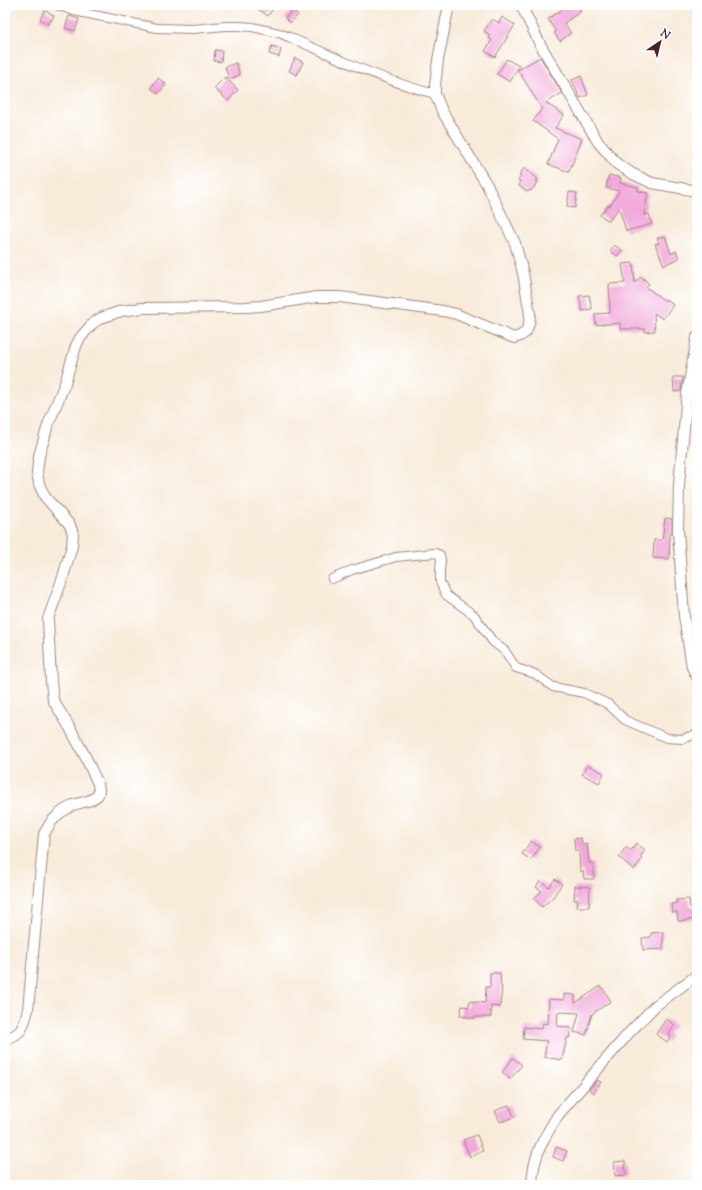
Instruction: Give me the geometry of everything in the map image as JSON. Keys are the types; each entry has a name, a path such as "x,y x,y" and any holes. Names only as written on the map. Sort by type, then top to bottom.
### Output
{"street":[{"path":"57,5 156,28 193,29 239,26 265,30 289,37 376,75 412,88 435,94"},
{"path":"5,1039 16,1036 23,1028 28,1010 44,834 51,822 60,813 73,805 91,800 98,795 99,790 98,784 86,758 53,700 48,619 63,577 72,546 73,534 70,525 44,497 39,484 37,472 39,456 48,425 65,383 76,346 80,338 93,323 101,318 121,311 142,308 253,306 317,297 340,297 443,310 514,338 526,332 530,314 523,273 515,243 487,184 442,111 435,94 438,60 449,5"},
{"path":"521,5 540,44 598,142 618,164 633,174 652,183 697,191"},
{"path":"697,337 687,394 678,530 684,616 692,667 697,677"},
{"path":"332,579 352,570 396,557 435,553 440,555 440,582 446,594 474,615 493,642 505,651 516,668 535,674 553,687 584,693 596,698 608,704 625,720 667,738 682,739 697,734"},
{"path":"532,1185 532,1174 540,1146 558,1115 628,1034 655,1006 697,975"}],"building":[{"path":"252,5 275,5 268,16"},
{"path":"568,5 576,5 581,11 564,23 571,33 560,41 554,33 556,32 548,19"},
{"path":"45,10 54,16 48,24 40,19"},
{"path":"293,10 298,15 290,23 285,18"},
{"path":"69,16 79,19 75,31 65,28"},
{"path":"502,17 515,25 495,57 485,51 492,40 489,38 490,35 484,31 492,19 499,23"},
{"path":"272,46 281,49 279,57 269,54"},
{"path":"215,50 222,51 221,62 214,61"},
{"path":"540,57 562,93 546,103 564,115 555,128 582,139 569,172 548,164 558,139 533,121 542,109 518,70"},
{"path":"295,58 303,62 297,75 289,71"},
{"path":"507,59 519,66 510,82 497,74"},
{"path":"236,63 240,75 229,79 225,67"},
{"path":"581,76 588,95 580,98 572,80"},
{"path":"225,77 238,90 228,101 214,88"},
{"path":"158,78 166,84 158,94 151,88"},
{"path":"524,168 538,179 536,181 538,182 531,191 530,190 528,192 518,185 520,181 518,180 521,177 519,175"},
{"path":"609,175 621,178 620,183 638,187 638,191 648,193 644,215 649,214 652,224 626,231 619,208 609,221 600,215 608,205 610,206 619,191 606,188"},
{"path":"569,192 577,193 575,208 567,207"},
{"path":"665,236 671,254 676,251 679,258 664,265 655,244 659,243 657,238"},
{"path":"614,245 622,250 617,256 610,251"},
{"path":"633,263 635,283 641,276 649,284 646,287 673,305 663,319 654,313 655,331 645,332 645,329 620,329 620,323 596,325 595,314 610,313 609,284 625,283 622,264"},
{"path":"589,295 592,309 582,311 579,296"},
{"path":"673,377 683,377 681,391 674,392"},
{"path":"665,518 672,519 669,559 653,558 654,540 662,540"},
{"path":"587,765 604,773 599,783 582,774"},
{"path":"581,838 582,845 587,844 589,863 593,863 594,879 584,879 583,871 580,871 579,851 575,851 574,839"},
{"path":"531,841 540,847 531,860 522,854"},
{"path":"636,843 645,850 640,857 642,859 634,870 619,857 626,847 631,851"},
{"path":"555,879 562,884 553,897 542,907 534,898 542,891 536,887 540,881 549,887"},
{"path":"575,886 590,887 589,907 577,907 578,900 574,900"},
{"path":"689,899 690,907 695,907 696,919 678,921 677,912 672,912 671,904 677,903 676,900"},
{"path":"663,932 663,949 643,950 642,938 651,937 651,933"},
{"path":"490,973 500,973 502,987 500,1007 491,1006 491,1017 474,1018 460,1016 462,1006 469,1007 470,1001 485,1003 486,987 490,987"},
{"path":"601,986 611,1001 592,1014 586,1035 574,1032 579,1013 558,1012 557,1026 571,1028 562,1060 544,1057 547,1041 523,1039 524,1027 542,1029 543,1023 548,1024 549,999 564,1000 564,994 575,995 575,1003"},
{"path":"666,1019 675,1025 669,1034 671,1036 667,1042 656,1034"},
{"path":"513,1058 522,1065 510,1079 502,1072"},
{"path":"597,1080 601,1082 594,1093 589,1089"},
{"path":"509,1105 514,1117 500,1122 495,1111"},
{"path":"477,1135 483,1151 470,1157 463,1140"},
{"path":"556,1147 567,1151 563,1161 553,1157"},
{"path":"625,1161 626,1175 615,1176 614,1162"}]}
